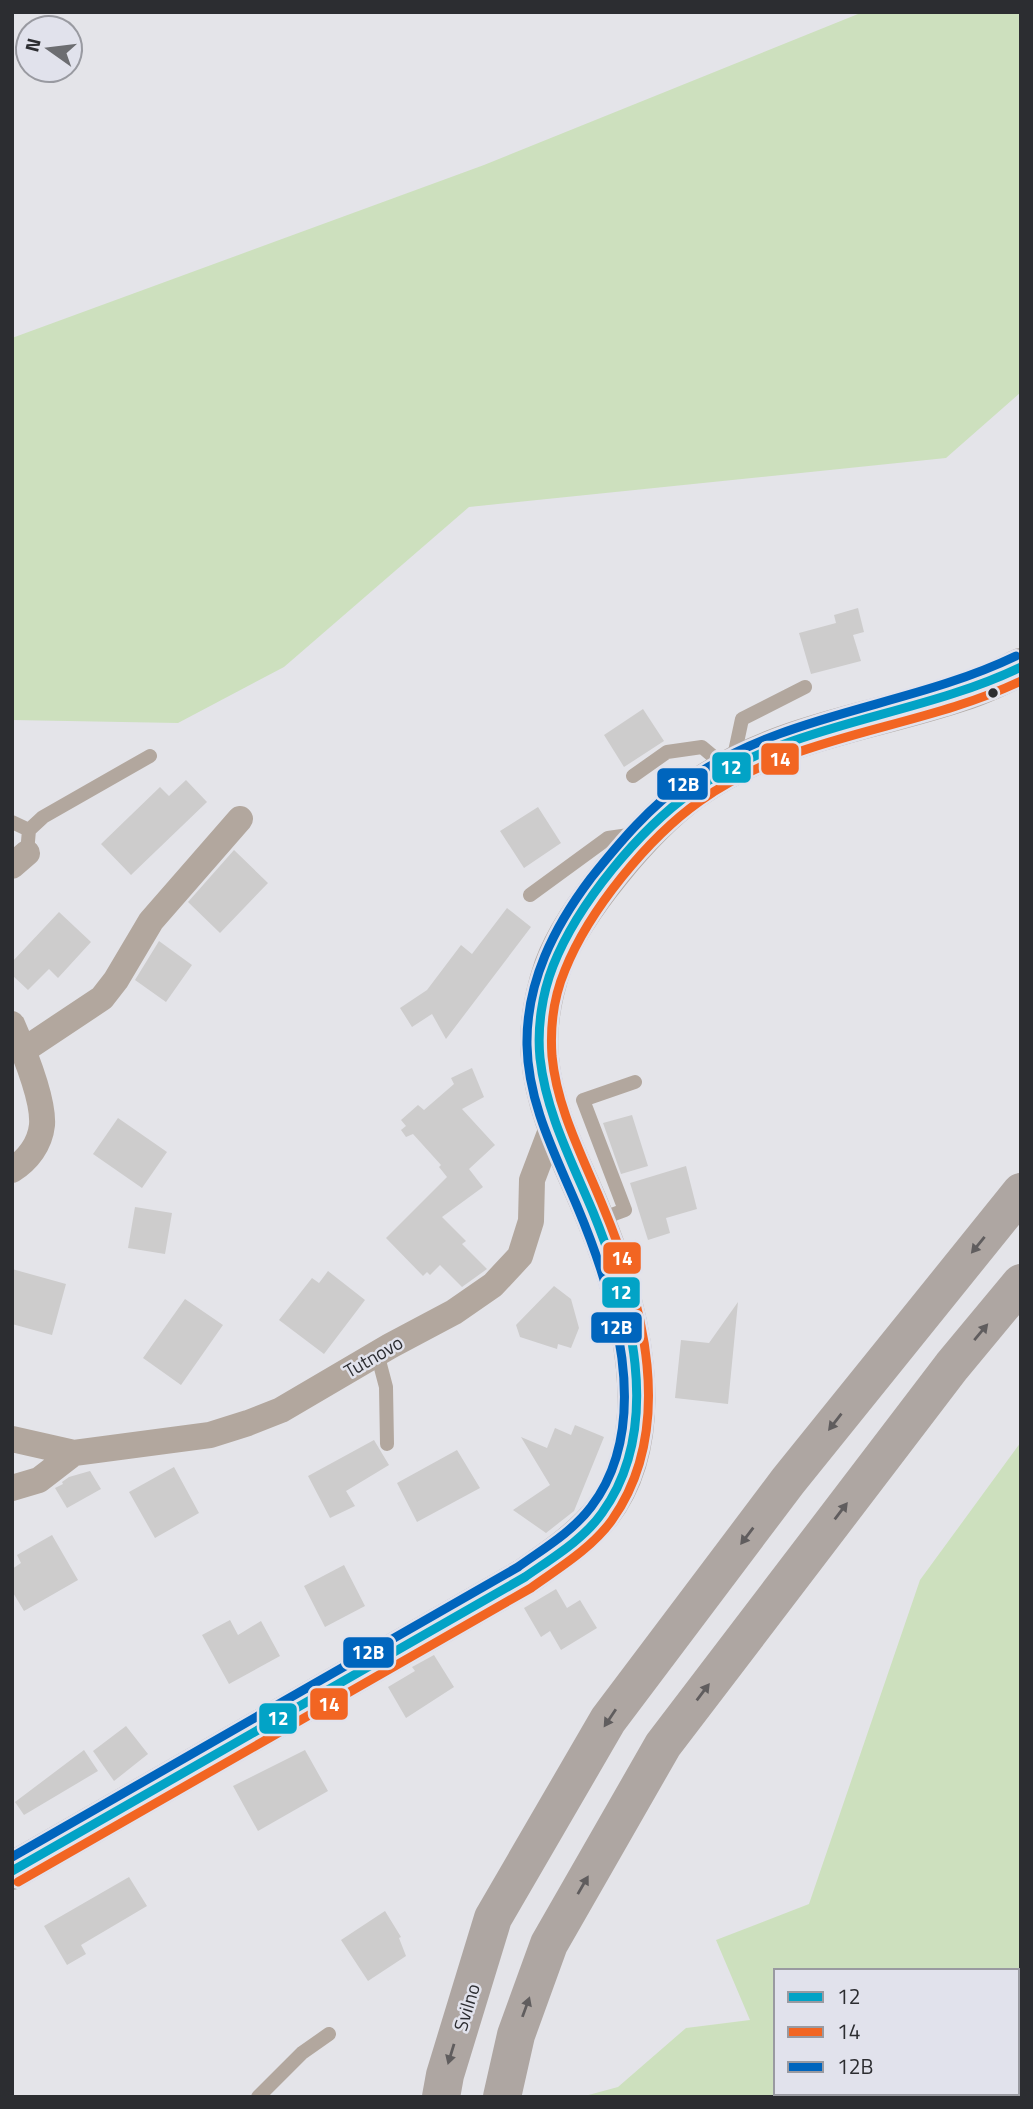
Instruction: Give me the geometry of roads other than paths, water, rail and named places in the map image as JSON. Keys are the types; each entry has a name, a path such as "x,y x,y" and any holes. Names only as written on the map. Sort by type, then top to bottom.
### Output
{"highway":[{"name":"Svilno","path":"441,2097 445,2075 493,1918 608,1720 788,1481 1021,1192"},
{"path":"502,2097 516,2035 549,1944 663,1745 952,1366 1021,1283"}],"main road":[{"path":"12,1871 525,1577 568,1546 602,1513 621,1482 629,1457 636,1424 637,1389 629,1332 615,1275 596,1220 554,1122 544,1090 539,1033 542,1007 554,964 580,916 614,869 647,832 691,792 730,767 804,735 966,692 1021,667"}],"street":[{"path":"24,1050 102,998 116,980 151,921 240,820"},
{"path":"12,1024 24,1050 37,1095 42,1125 35,1149 12,1170"},
{"name":"Tutnovo","path":"12,1439 74,1453 210,1435 281,1409 454,1312 493,1285 520,1256 531,1221 533,1180 554,1122"},
{"path":"12,1488 39,1480 74,1453"}],"lane":[{"path":"633,776 667,752 687,747 702,747 730,767 742,719 805,687"},
{"path":"23,850 43,817 150,756"},
{"path":"12,822 23,850"},
{"path":"530,895 608,838 647,832"},
{"path":"596,1220 625,1210 583,1100 635,1082"},
{"path":"377,1353 386,1387 387,1444"},
{"path":"258,2097 302,2053 329,2034"}]}
